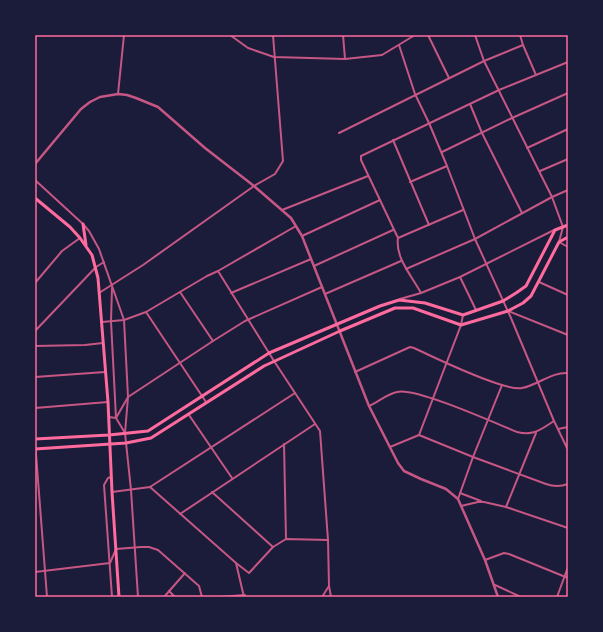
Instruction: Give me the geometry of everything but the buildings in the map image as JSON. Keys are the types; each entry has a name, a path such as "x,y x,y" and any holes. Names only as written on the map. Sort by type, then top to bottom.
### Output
{"main road":[{"path":"35,198 70,227 80,238 92,255 96,267 100,293 108,402 109,443 119,597"},
{"path":"83,224 86,246"},
{"path":"35,440 148,431 269,353 380,306 399,300 425,303 463,315 503,301 526,286 555,230 568,225"},
{"path":"35,448 126,443 151,438 264,366 340,331 395,308 406,307 420,310 461,326 508,311 523,303 531,296 559,242 568,237"}],"street":[{"path":"118,94 124,35"},
{"path":"230,35 248,48 274,57 345,59 382,55 415,35"},
{"path":"100,293 143,265 254,186 275,174 283,161 273,35"},
{"path":"343,35 345,59"},
{"path":"428,35 449,78"},
{"path":"475,35 484,61 552,197 563,227 559,242 568,247"},
{"path":"520,35 536,75"},
{"path":"399,45 415,94 442,152 475,239 568,450"},
{"path":"339,133 484,61 523,45"},
{"path":"421,293 401,261 397,244 398,238 360,160 361,156 499,90 568,62"},
{"path":"442,152 568,93"},
{"path":"35,164 81,109 90,102 118,94 127,95 158,107 205,148 292,218 302,236 369,406 400,467 404,471 446,489 458,499 495,585 498,597"},
{"path":"470,104 482,133 522,213"},
{"path":"527,148 568,129"},
{"path":"393,140 429,225"},
{"path":"540,171 568,159"},
{"path":"410,182 447,166"},
{"path":"282,210 368,176"},
{"path":"35,180 89,231 99,249 124,320 128,397 125,434 131,490 138,597"},
{"path":"406,269 475,239 552,197 568,190"},
{"path":"302,236 380,200"},
{"path":"398,238 463,210"},
{"path":"102,322 124,320 146,312 296,226"},
{"path":"314,266 393,230"},
{"path":"399,300 421,293 460,277 555,230"},
{"path":"35,283 62,252 80,238"},
{"path":"232,293 311,259"},
{"path":"325,294 401,261"},
{"path":"35,331 96,267 104,262"},
{"path":"218,271 274,361 320,430 328,540 329,586 331,597"},
{"path":"460,277 476,310"},
{"path":"539,282 568,295"},
{"path":"112,285 116,418 125,434"},
{"path":"116,418 128,397 212,341 248,319 322,286"},
{"path":"180,292 212,341"},
{"path":"508,311 568,335"},
{"path":"146,312 206,403"},
{"path":"419,435 461,326 463,315"},
{"path":"35,346 85,345 103,343"},
{"path":"355,372 410,347 447,364 515,389 522,388 556,374 568,373"},
{"path":"35,377 105,372"},
{"path":"458,499 502,385"},
{"path":"369,406 396,392 403,391 421,394 521,433 531,434 554,421"},
{"path":"112,492 150,487 295,393"},
{"path":"35,408 108,402"},
{"path":"188,415 232,478"},
{"path":"108,417 116,418"},
{"path":"180,514 315,424"},
{"path":"558,429 568,427"},
{"path":"506,507 536,432"},
{"path":"390,447 419,435 473,457 553,486 568,484"},
{"path":"35,440 47,597"},
{"path":"284,444 286,539"},
{"path":"111,477 108,478 104,485 112,597"},
{"path":"150,487 249,573 273,547 286,539 328,540"},
{"path":"212,492 273,547"},
{"path":"460,493 568,528"},
{"path":"461,506 484,502"},
{"path":"110,563 116,549 149,547 158,550 199,586 202,597"},
{"path":"484,560 504,553 509,554 568,578"},
{"path":"35,572 110,563"},
{"path":"220,597 244,596 236,563"},
{"path":"557,597 568,567"},
{"path":"164,597 185,573"},
{"path":"495,585 521,597"},
{"path":"322,597 329,586"},
{"path":"169,591 175,597"}]}
